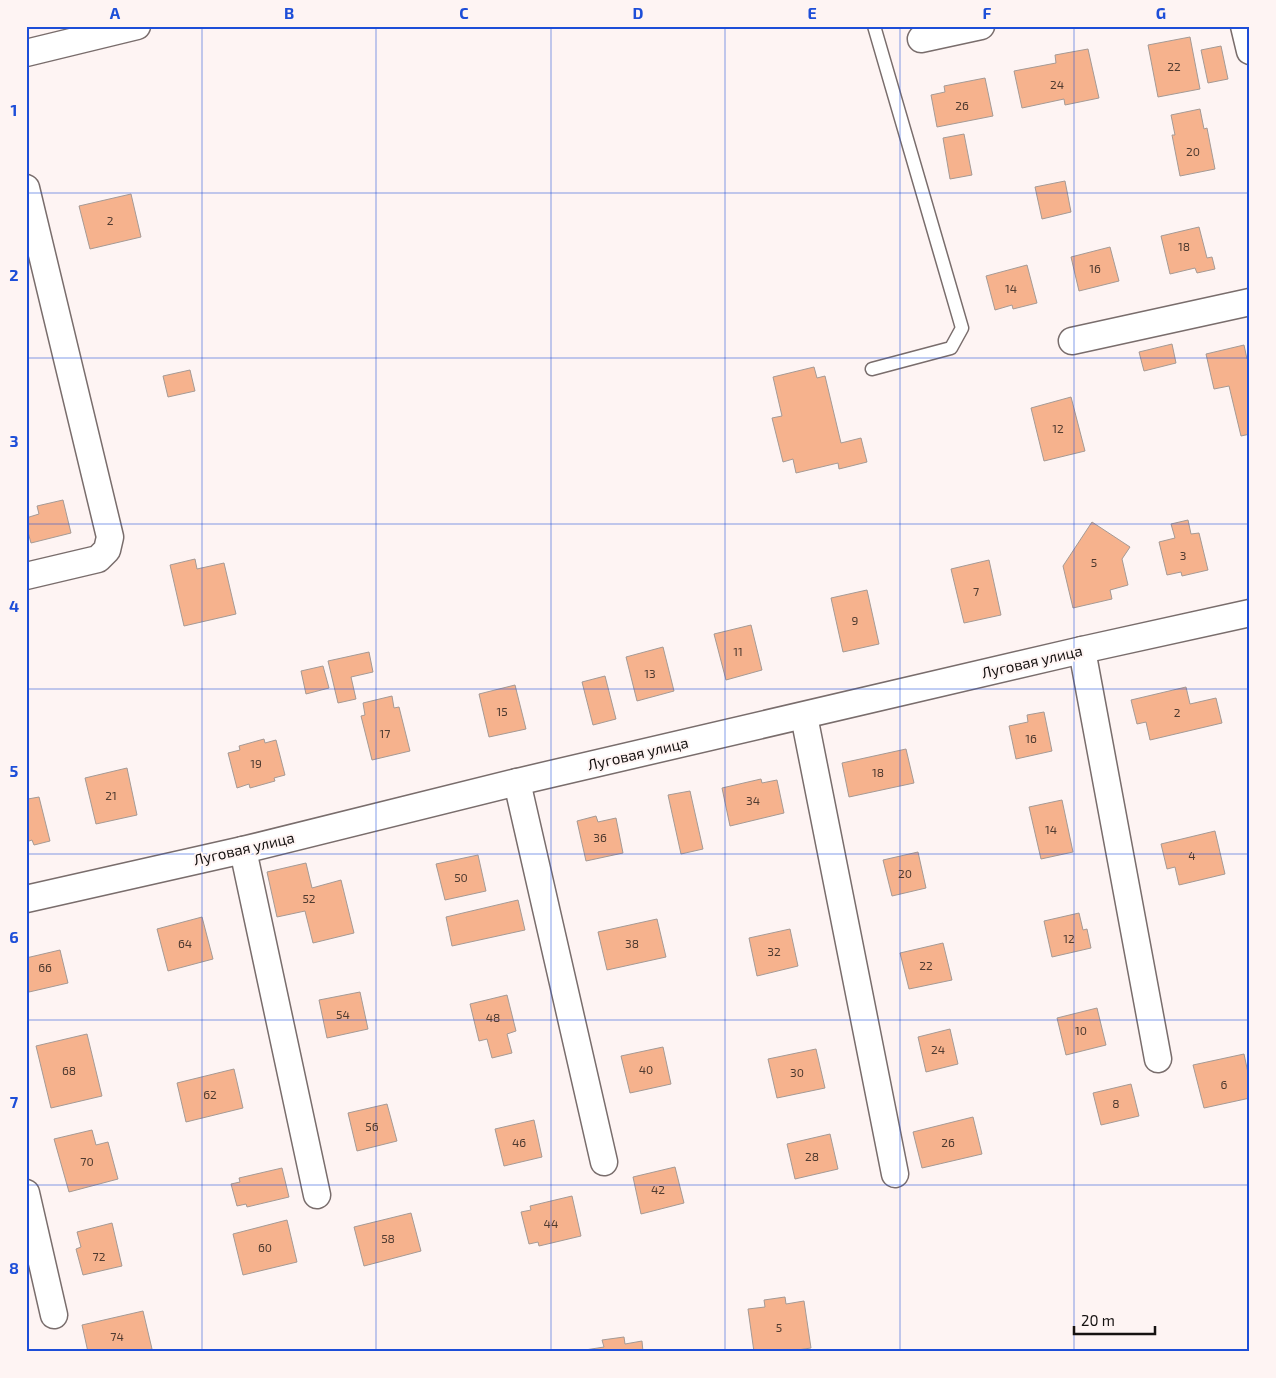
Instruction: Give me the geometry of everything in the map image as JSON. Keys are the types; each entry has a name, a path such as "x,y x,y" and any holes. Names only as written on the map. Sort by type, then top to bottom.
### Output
{"street":[{"path":"26,53 138,26"},
{"path":"922,39 981,26"},
{"path":"1244,26 1250,50"},
{"path":"26,188 34,258 110,537 107,550 98,559 26,576"},
{"path":"1072,341 1250,302"},
{"name":"Луговая улица","path":"26,899 242,850 517,782 1082,650 1250,613"},
{"path":"1082,650 1158,1059"},
{"path":"804,716 895,1174"},
{"path":"517,782 604,1162"},
{"path":"242,850 317,1194"},
{"path":"26,1193 54,1315"}],"lane":[{"path":"872,369 951,348 962,328 874,26"}],"building":[{"path":"1190,37 1200,89 1158,97 1148,45"},
{"path":"1221,46 1228,79 1208,83 1201,50"},
{"path":"1088,49 1099,98 1065,105 1064,99 1022,108 1014,71 1056,63 1055,55"},
{"path":"985,78 993,116 937,127 931,95 945,92 944,86"},
{"path":"1200,109 1204,129 1207,128 1215,169 1180,176 1172,135 1175,135 1171,115"},
{"path":"964,134 972,175 950,179 943,138"},
{"path":"1065,181 1071,212 1042,219 1035,187"},
{"path":"131,194 141,237 90,249 79,206"},
{"path":"1199,227 1207,258 1212,257 1215,269 1197,273 1195,268 1170,274 1161,236"},
{"path":"1110,247 1119,281 1079,291 1071,257"},
{"path":"1027,265 1037,303 1013,309 1012,305 995,310 986,276"},
{"path":"1172,344 1176,363 1144,371 1139,352"},
{"path":"1244,345 1247,359 1250,359 1250,434 1241,436 1229,386 1214,389 1206,354"},
{"path":"814,367 817,378 825,376 841,443 861,438 867,462 839,469 838,463 796,473 793,459 783,462 772,418 782,416 773,377"},
{"path":"190,370 195,391 168,397 163,376"},
{"path":"1071,397 1085,451 1044,461 1031,408"},
{"path":"63,500 71,533 31,543 26,518 39,514 37,506"},
{"path":"1188,520 1191,534 1199,533 1208,570 1182,576 1181,572 1167,575 1159,542 1175,538 1171,524"},
{"path":"1092,522 1130,547 1122,559 1128,585 1110,590 1112,599 1073,608 1063,566"},
{"path":"195,559 197,569 224,563 236,614 184,626 170,565"},
{"path":"989,560 1001,615 964,623 951,569"},
{"path":"867,590 879,644 843,652 831,598"},
{"path":"751,625 762,670 726,680 714,634"},
{"path":"663,647 674,691 637,701 626,657"},
{"path":"369,652 373,672 351,677 356,699 338,703 328,661"},
{"path":"323,666 329,688 306,694 301,671"},
{"path":"605,676 616,719 593,725 582,682"},
{"path":"515,685 526,729 489,737 479,694"},
{"path":"1186,687 1190,704 1216,698 1222,723 1150,740 1146,722 1137,724 1131,700"},
{"path":"392,696 394,708 399,707 410,751 372,760 361,716 365,715 363,703"},
{"path":"1044,712 1052,751 1016,759 1009,726 1028,722 1027,715"},
{"path":"264,739 265,743 276,740 285,775 274,778 275,781 250,788 249,784 237,788 228,753 240,750 239,746"},
{"path":"906,749 914,783 849,797 842,763"},
{"path":"127,768 137,815 96,824 85,778"},
{"path":"761,779 762,783 777,780 784,813 730,826 722,788"},
{"path":"690,791 703,849 681,854 668,795"},
{"path":"26,794 28,799 39,797 50,841 34,845 32,840 26,842"},
{"path":"1062,800 1073,852 1041,859 1029,807"},
{"path":"596,816 598,822 616,818 623,853 586,861 577,821"},
{"path":"1215,831 1225,874 1179,885 1175,867 1167,869 1161,844"},
{"path":"918,852 926,888 892,896 883,860"},
{"path":"478,855 486,891 445,900 436,864"},
{"path":"306,863 312,888 341,880 354,933 313,943 305,911 277,917 267,872"},
{"path":"518,900 525,930 452,946 446,917"},
{"path":"1079,913 1083,930 1087,929 1091,948 1052,957 1044,921"},
{"path":"202,917 213,959 168,971 157,929"},
{"path":"657,919 666,957 607,970 598,932"},
{"path":"790,929 798,966 757,976 749,938"},
{"path":"943,943 952,980 909,989 900,953"},
{"path":"60,950 68,983 29,992 26,979 26,958"},
{"path":"360,992 368,1029 327,1038 319,1000"},
{"path":"507,995 516,1031 507,1034 512,1053 492,1058 487,1039 479,1041 470,1004"},
{"path":"1097,1008 1106,1045 1066,1055 1057,1018"},
{"path":"950,1029 958,1064 926,1072 918,1037"},
{"path":"87,1034 102,1096 51,1108 36,1046"},
{"path":"663,1047 671,1084 630,1093 621,1056"},
{"path":"816,1049 825,1088 777,1098 768,1059"},
{"path":"1244,1054 1248,1073 1250,1073 1250,1098 1204,1108 1193,1065"},
{"path":"234,1069 243,1108 186,1122 177,1083"},
{"path":"1131,1084 1139,1116 1101,1125 1093,1093"},
{"path":"387,1104 397,1141 357,1151 348,1113"},
{"path":"973,1117 982,1154 922,1168 913,1132"},
{"path":"534,1120 542,1157 504,1166 495,1129"},
{"path":"92,1130 96,1145 108,1142 118,1179 69,1192 54,1139"},
{"path":"830,1134 838,1169 795,1179 787,1144"},
{"path":"675,1167 684,1203 641,1214 633,1177"},
{"path":"282,1168 289,1197 247,1207 246,1204 237,1206 231,1184 240,1182 239,1178"},
{"path":"572,1196 581,1236 539,1246 538,1242 529,1244 521,1212 531,1210 530,1206"},
{"path":"411,1213 421,1251 364,1266 354,1227"},
{"path":"287,1220 297,1262 243,1275 233,1234"},
{"path":"112,1223 122,1266 83,1275 76,1249 81,1247 77,1232"},
{"path":"785,1297 786,1304 804,1301 811,1348 784,1352 754,1352 748,1309 765,1307 764,1300"},
{"path":"143,1311 152,1349 139,1352 88,1352 82,1325"},
{"path":"624,1337 625,1344 642,1341 643,1352 585,1352 585,1350 604,1347 602,1340"}]}
